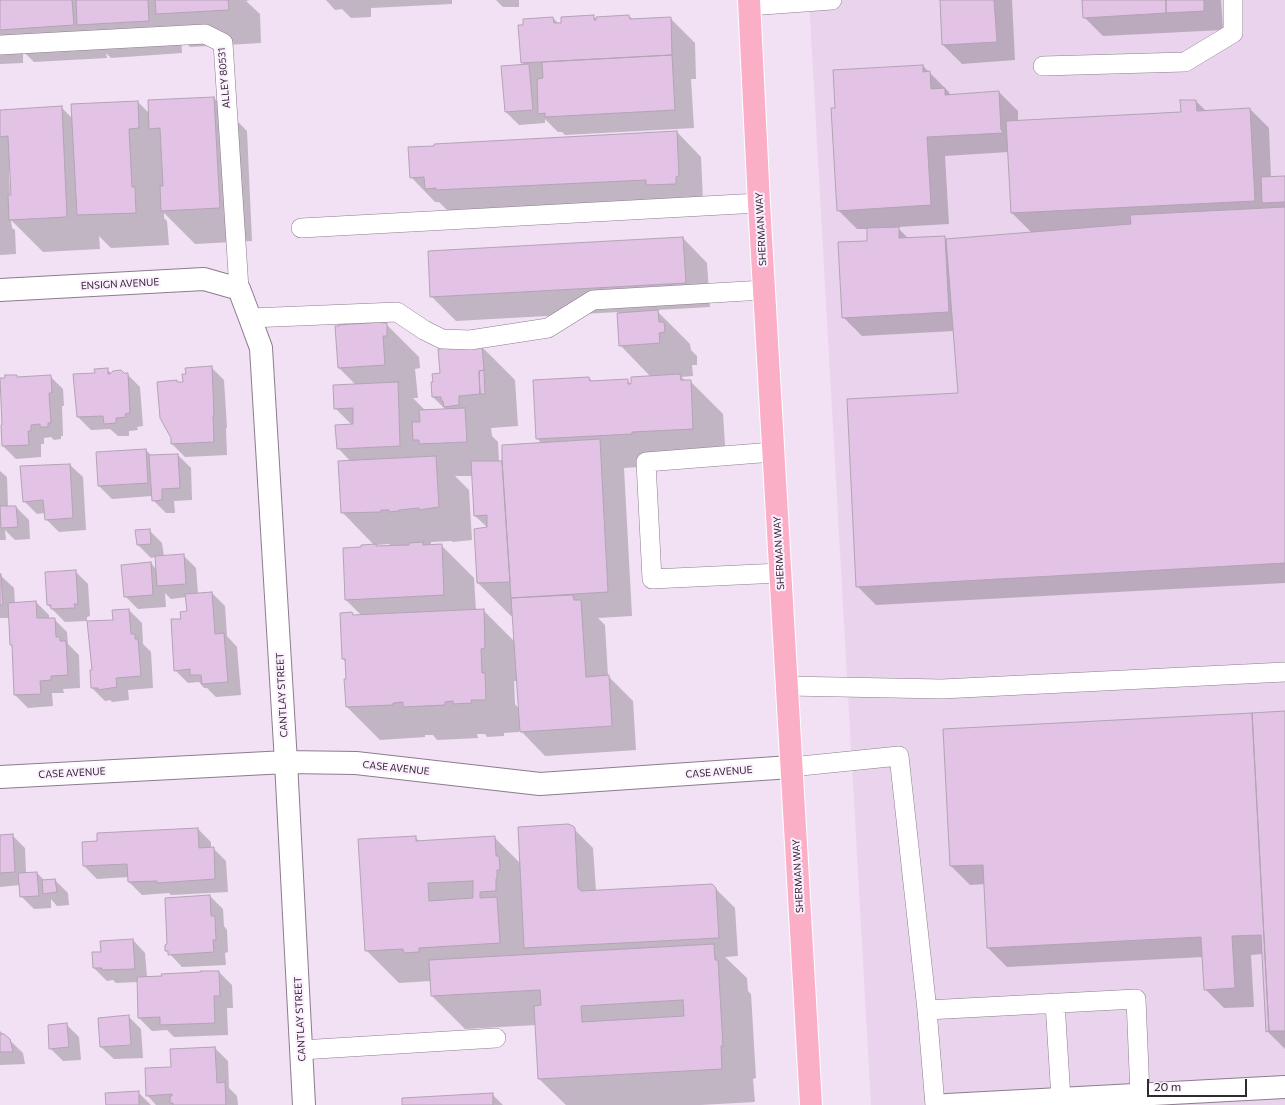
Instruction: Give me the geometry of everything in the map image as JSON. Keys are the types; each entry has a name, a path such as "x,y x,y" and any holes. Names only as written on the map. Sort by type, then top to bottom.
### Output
{"main road":[{"name":"SHERMAN WAY","path":"749,3 773,452 811,1105"}],"street":[{"name":"ENSIGN AVENUE","path":"0,290 204,279 239,289"},
{"name":"CANTLAY STREET","path":"239,289 261,348 286,762 304,1105"},
{"name":"CASE AVENUE","path":"0,776 286,762 356,763 540,784 791,767"},
{"path":"947,1105 1025,1103 1140,1094 1285,1087"}],"lane":[{"path":"749,3 832,0"},
{"path":"1044,66 1185,62 1233,34 1233,0"},
{"name":"ALLEY 80531","path":"0,45 206,34 223,44 239,289"},
{"path":"301,228 759,203"},
{"path":"250,318 397,312 424,330 442,339 470,340 548,328 593,300 764,290"},
{"path":"773,452 646,462 652,579 780,574"},
{"path":"787,686 942,689 1285,672"},
{"path":"791,767 899,756 927,1010 935,1105"},
{"path":"927,1010 1136,999 1140,1094"},
{"path":"1055,1003 1062,1099"},
{"path":"302,1050 496,1038"}],"shaded area":[{"path":"809,0 1285,0 1285,1105 871,1105"}],"building":[{"path":"0,0 72,0 74,25 0,30"},
{"path":"76,0 148,0 149,21 77,25"},
{"path":"155,0 228,0 229,10 156,14"},
{"path":"940,0 994,0 997,42 942,45"},
{"path":"1082,0 1166,0 1166,13 1083,18"},
{"path":"1166,0 1204,0 1204,11 1166,13"},
{"path":"594,15 594,20 596,20 596,17 629,15 630,19 671,17 672,55 521,63 518,25 523,25 523,19 553,17 554,23 561,23 561,17"},
{"path":"672,55 675,110 545,117 545,113 538,114 537,79 543,78 542,62"},
{"path":"529,64 533,110 505,112 501,66"},
{"path":"923,65 923,72 930,71 931,89 945,88 945,95 999,91 1001,130 1003,133 927,137 931,205 837,211 831,108 835,108 833,70"},
{"path":"214,97 220,208 161,211 160,186 163,186 160,128 149,129 148,100"},
{"path":"1180,100 1196,100 1197,111 1250,108 1255,201 1011,213 1006,121 1181,112"},
{"path":"138,101 139,128 129,129 132,187 135,187 136,213 77,215 71,104"},
{"path":"62,106 67,217 9,220 8,195 11,195 8,136 0,137 0,110"},
{"path":"677,131 679,176 676,177 676,184 646,185 646,180 436,190 436,188 425,189 424,177 410,178 408,147 434,146 434,144"},
{"path":"1285,176 1285,202 1262,203 1261,177"},
{"path":"1285,207 1285,563 856,587 847,399 958,393 946,239 1131,224 1130,215"},
{"path":"899,227 899,238 945,236 949,312 842,318 838,242 867,241 867,228"},
{"path":"683,237 686,283 430,297 428,251"},
{"path":"658,310 659,322 664,322 665,332 659,333 660,343 619,346 617,313"},
{"path":"383,322 387,323 387,336 383,336 385,365 338,368 335,326"},
{"path":"482,345 484,370 479,371 480,394 459,396 459,405 444,407 441,397 432,397 432,374 440,373 438,349"},
{"path":"212,366 214,442 171,444 171,438 160,418 157,382 177,380 177,382 183,382 182,374 186,374 185,368"},
{"path":"108,368 108,374 113,371 121,370 124,373 128,373 130,413 125,414 126,417 116,418 116,423 104,424 103,416 77,417 73,374 95,373 94,369"},
{"path":"484,370 485,394 480,394 479,371"},
{"path":"680,374 681,380 691,380 693,429 536,439 533,380 589,377 590,381 628,379 628,384 631,384 631,377"},
{"path":"5,375 17,375 17,377 51,375 52,393 49,393 51,423 48,423 48,427 40,427 40,424 31,425 31,431 28,431 29,445 2,446 0,378 5,378"},
{"path":"398,382 400,446 337,449 335,425 353,424 353,408 334,409 333,385"},
{"path":"465,408 467,442 419,444 419,440 413,440 412,422 420,422 419,410"},
{"path":"600,439 608,592 511,598 502,445"},
{"path":"146,449 148,483 98,486 96,452"},
{"path":"178,454 180,488 162,489 162,500 152,501 149,455"},
{"path":"436,456 439,507 389,512 389,510 381,510 381,512 341,513 338,461"},
{"path":"471,461 502,461 510,582 477,583 474,529 487,527 487,515 474,516"},
{"path":"70,464 73,518 45,520 43,500 23,502 20,466"},
{"path":"0,506 16,506 18,527 1,528"},
{"path":"150,529 151,544 137,545 135,530"},
{"path":"423,542 423,545 442,544 444,595 345,600 343,548 376,544 376,546 409,545 409,543"},
{"path":"184,554 186,584 157,586 155,556"},
{"path":"151,562 153,595 124,597 121,565"},
{"path":"76,570 78,604 74,604 75,608 51,609 51,605 47,605 45,572"},
{"path":"1,574 3,605 0,605"},
{"path":"212,592 215,634 224,633 228,682 202,684 201,675 190,675 190,669 174,671 171,619 181,619 180,612 187,611 185,594"},
{"path":"573,595 574,600 581,600 586,677 609,675 612,726 520,732 511,598"},
{"path":"36,601 37,618 55,618 56,637 60,637 60,641 66,641 68,675 51,676 51,680 40,681 41,694 14,695 12,645 10,645 8,603"},
{"path":"129,609 131,634 135,634 135,639 138,639 141,676 116,678 117,687 98,690 98,688 91,688 90,670 92,670 87,621 113,620 112,610"},
{"path":"484,609 485,648 481,649 482,673 485,673 486,700 471,700 472,703 453,704 453,701 445,702 445,705 403,707 403,702 393,703 393,705 346,707 344,679 346,679 345,659 342,659 340,613 352,612 353,615"},
{"path":"1285,711 1285,1031 1269,1031 1252,713"},
{"path":"1252,713 1269,1031 1266,1032 1261,935 1232,936 1235,988 1204,990 1201,937 987,948 983,865 950,866 943,729"},
{"path":"568,824 575,828 578,888 581,891 712,884 716,888 719,938 524,948 518,827"},
{"path":"198,828 199,848 214,847 215,879 157,883 157,881 128,882 127,864 83,866 82,842 97,841 97,833"},
{"path":"13,834 15,872 0,873 0,835"},
{"path":"416,836 416,841 495,836 496,856 499,856 500,870 497,870 496,891 480,892 480,898 497,897 500,943 419,948 419,952 404,953 403,949 365,951 358,839","holes":["473,881 473,898 429,901 428,883"]},
{"path":"37,872 39,896 20,897 18,873"},
{"path":"55,879 57,892 43,894 42,880"},
{"path":"210,895 211,916 215,916 216,940 213,940 214,952 168,955 168,951 165,951 165,945 167,944 165,898"},
{"path":"133,939 135,969 102,970 102,968 93,968 92,952 101,952 100,941"},
{"path":"714,944 715,960 718,960 723,1046 721,1046 722,1069 538,1079 534,1006 541,1005 540,990 431,996 429,960","holes":["683,1000 684,1016 582,1022 581,1006"]},
{"path":"219,971 220,996 214,996 215,1023 160,1025 160,1017 138,1018 137,977 162,976 161,974"},
{"path":"129,1015 131,1045 100,1047 98,1018"},
{"path":"67,1023 69,1047 49,1049 48,1025"},
{"path":"0,1034 4,1034 10,1039 13,1052 0,1052"},
{"path":"215,1047 217,1083 225,1082 226,1105 173,1105 173,1103 170,1103 170,1096 172,1096 172,1094 146,1096 145,1068 171,1067 170,1049"},
{"path":"139,1091 139,1105 106,1105 105,1093"},
{"path":"493,1093 493,1105 402,1105 402,1098"}]}
